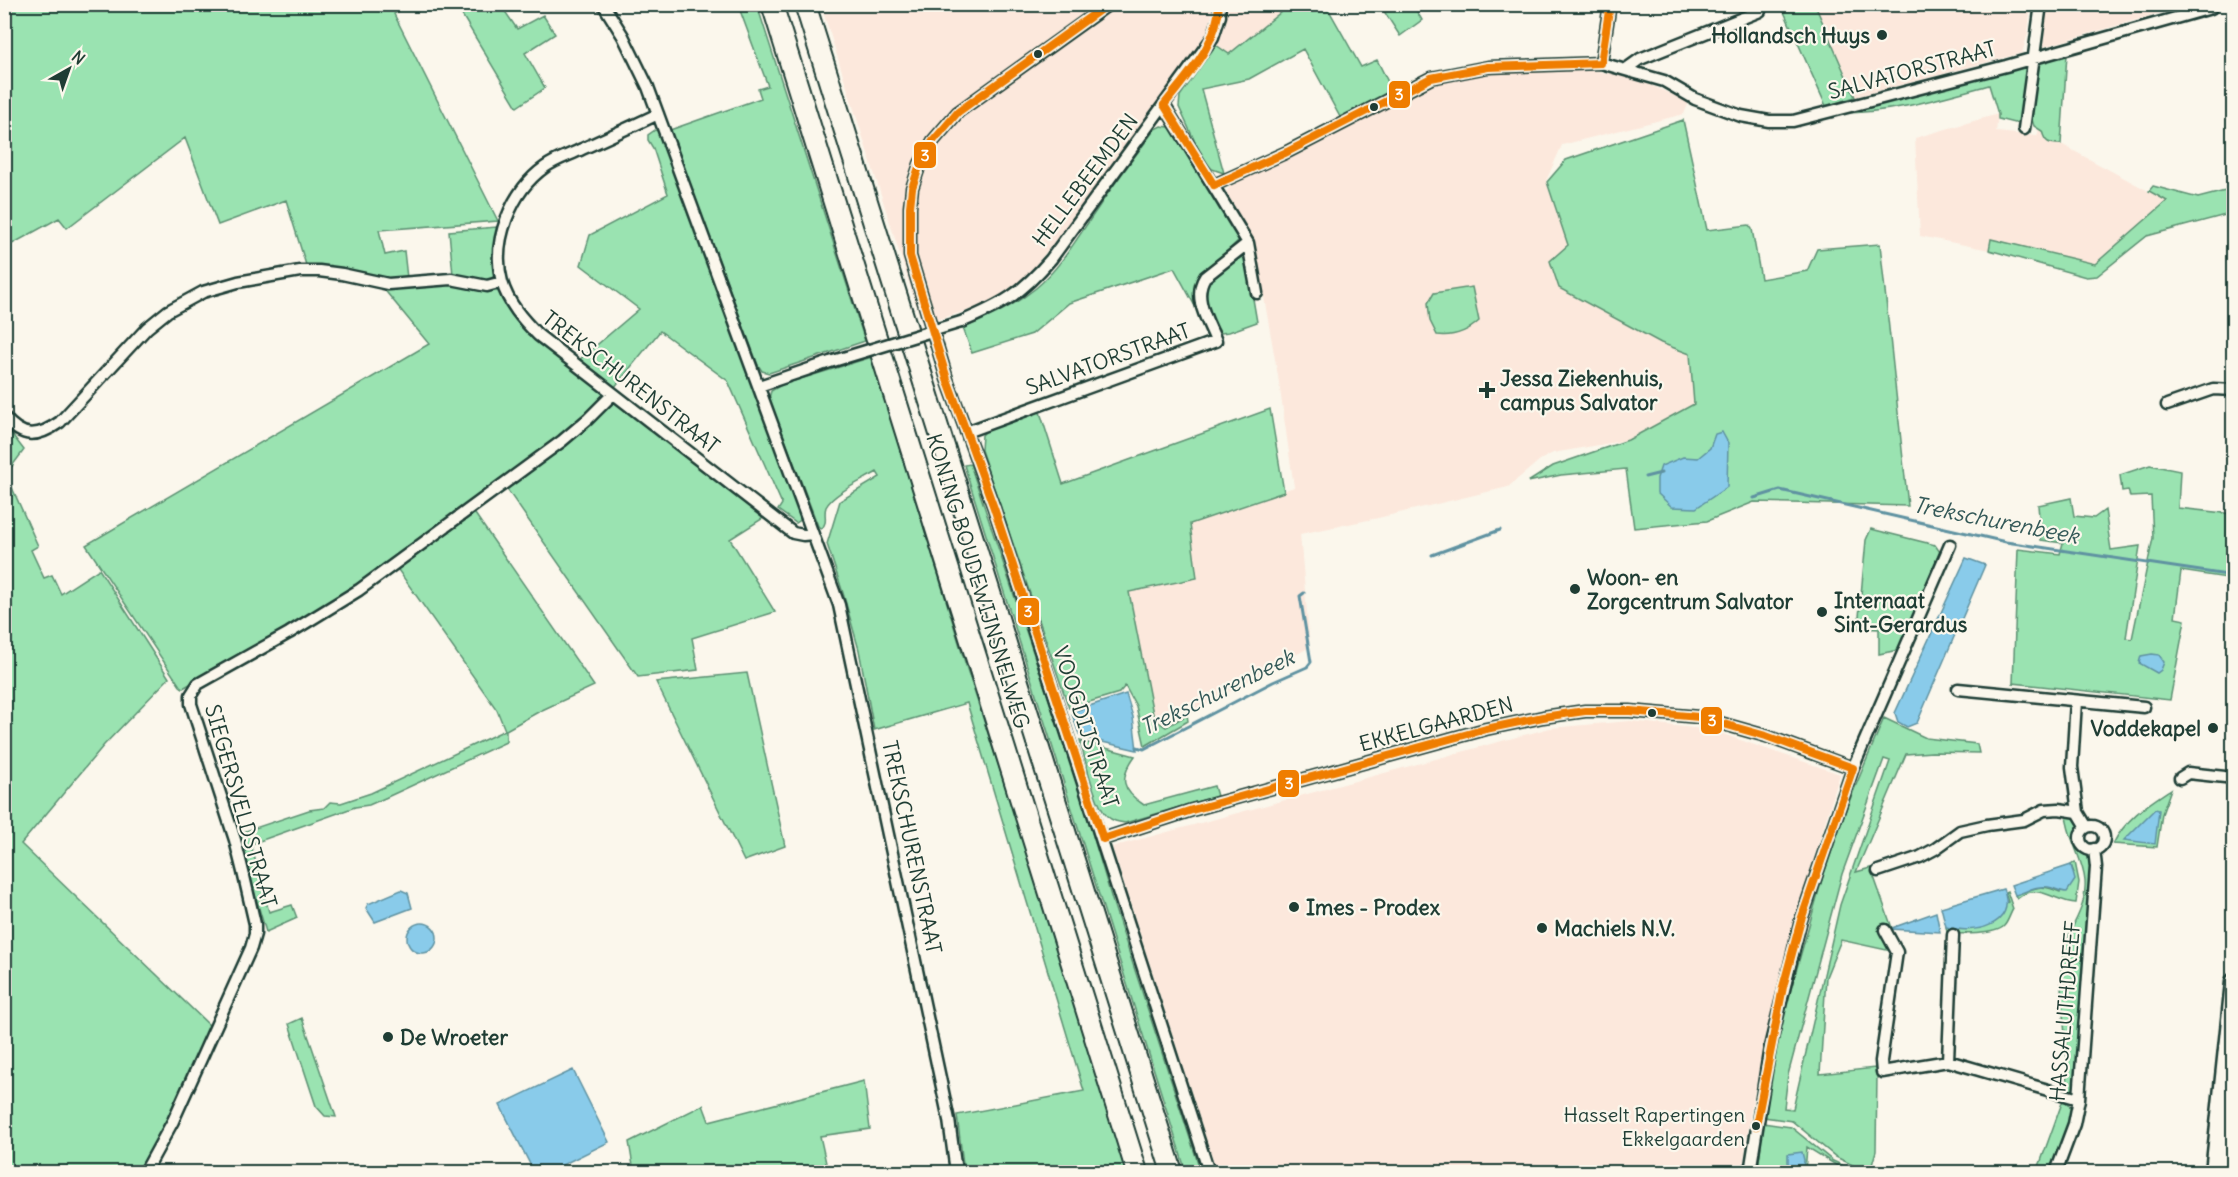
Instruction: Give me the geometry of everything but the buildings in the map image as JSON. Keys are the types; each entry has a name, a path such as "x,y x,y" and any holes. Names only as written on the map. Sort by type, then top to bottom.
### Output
{"highway":[{"name":"KONING BOUDEWIJNSNELWEG","path":"772,4 1137,1173"},
{"name":"KONING BOUDEWIJNSNELWEG","path":"805,4 1172,1173"}],"main road":[{"path":"2214,1173 2234,982"},
{"path":"2227,1173 2234,1112"}],"street":[{"name":"TREKSCHURENSTRAAT","path":"603,4 623,36 648,87 838,605 851,656 949,1120 956,1173"},
{"path":"966,432 947,380 910,256 912,188 920,164 933,141 958,112 1108,4"},
{"name":"HELLEBEEMDEN","path":"759,386 961,322 1012,297 1038,274 1213,37 1220,16 1219,4"},
{"path":"1601,63 1610,4"},
{"path":"2024,129 2041,4"},
{"name":"SALVATORSTRAAT","path":"1214,185 1287,152 1431,78 1459,71 1488,67 1601,63 1664,81 1695,99 1741,116 1793,121 2034,58 2211,8"},
{"path":"1626,69 1640,59 1760,11"},
{"path":"1164,105 1248,243 1257,293"},
{"name":"TREKSCHURENSTRAAT","path":"658,114 557,160 534,177 516,199 505,224 500,250 502,282 512,304 538,335 793,534 813,534"},
{"name":"SALVATORSTRAAT","path":"966,432 1216,341 1199,296 1202,282 1205,277 1248,243"},
{"path":"4,417 16,430 24,434 49,430 60,422 147,328 168,311 203,292 238,282 300,271 320,271 388,284 451,279 487,286 502,282"},
{"path":"2167,405 2214,389 2234,390"},
{"name":"SIEGERSVELDSTRAAT","path":"145,1173 173,1121 251,948 255,934 250,901 235,840 191,704 192,690 198,684 289,633 359,590 562,441 613,394"},
{"name":"VOOGDIJSTRAAT","path":"966,432 994,508 1209,1173"},
{"path":"1750,1173 1768,1057 1801,920 1853,768 1950,545"},
{"path":"1958,689 2144,707"},
{"path":"2076,700 2072,767 2078,812 2087,827"},
{"name":"EKKELGAARDEN","path":"1102,839 1192,810 1486,729 1584,711 1630,711 1699,717 1766,736 1853,768"},
{"path":"2180,778 2188,773 2234,778"},
{"path":"1878,870 1920,857 1960,831 2024,820 2044,810 2059,809 2078,812"},
{"path":"2087,827 2096,827 2103,835 2101,845 2094,849 2087,849 2081,844 2080,836 2087,827"},
{"name":"HASSALUTHDREEF","path":"2056,1173 2074,1124 2079,1099 2096,867 2094,849"},
{"path":"1885,930 1897,952 1881,1061 1882,1072 1948,1061 2079,1099"},
{"path":"1948,1061 1953,935"}],"shaded area":[{"path":"2047,4 2188,5 2043,47"},
{"path":"821,5 1291,5 1229,55 1205,37 1073,219 1025,278 983,306 922,324"},
{"path":"1815,5 2031,5 2028,33 2022,53 1855,97"},
{"name":"Jessa Ziekenhuis, campus Salvator","path":"1534,70 1596,71 1632,77 1689,102 1684,114 1562,145 1546,181 1568,245 1559,288 1661,343 1691,354 1694,404 1628,440 1553,453 1540,460 1508,487 1300,534 1310,647 1166,727 1154,719 1129,591 1190,524 1294,487 1278,376 1254,241 1226,192 1236,179 1305,151 1412,93 1447,78"},
{"path":"1998,114 1996,132 2037,136 2039,129 2050,144 2061,144 2167,201 2095,265 1991,239 1989,250 1920,236 1915,138"},
{"path":"1630,721 1711,730 1840,774 1796,916 1764,1045 1742,1172 1217,1172 1112,847 1550,728"}],"green space":[{"path":"1291,4 1326,5 1361,67 1377,60 1392,90 1340,117 1303,49 1249,79 1201,89 1224,173 1212,169 1202,157 1179,107 1180,96 1216,45 1229,54"},
{"path":"4,5 408,5 394,14 498,221 379,230 385,255 404,251 407,278 384,279 341,269 306,265 286,200 218,225 185,138 67,228 59,218 5,248"},
{"path":"456,5 505,5 502,7 517,29 543,15 555,34 525,53 545,88 517,107"},
{"path":"738,5 757,5 865,341 769,373 762,371 758,365 670,130 761,98 758,89 768,86"},
{"path":"1371,5 1413,5 1422,20 1400,36 1382,8 1374,11"},
{"path":"1781,5 1815,5 1855,97 1826,106"},
{"path":"2067,54 2061,144 2053,144 2048,142 2042,131 2034,126 2031,117 2040,61"},
{"path":"2021,65 2027,70 2020,121 2014,123 1998,119 1989,85 1898,108 1842,113"},
{"path":"1683,120 1707,230 1749,225 1752,229 1761,279 1807,271 1817,249 1880,244 1908,506 1754,502 1707,521 1634,528 1626,469 1561,475 1528,482 1553,466 1628,440 1694,404 1690,354 1661,343 1559,288 1550,261 1568,245 1547,182 1566,160"},
{"path":"1161,126 1169,127 1175,132 1237,232 1239,240 1203,274 1201,317 1174,268 1069,303 1032,334 972,353 963,328 1010,306 1036,288 1054,270 1155,129"},
{"path":"655,130 659,131 802,519 796,523 778,510 782,504 728,381 660,331 614,388 578,361 639,309 581,265 590,235 668,194 653,148 648,140 648,135"},
{"path":"2153,186 2198,198 2233,189 2233,213 2147,236 2097,276 2086,277 1989,250 1991,239 2095,264 2167,201 2149,191"},
{"path":"497,227 496,273 488,280 482,281 453,275 449,231"},
{"path":"1239,257 1246,258 1257,322 1221,333 1209,313 1204,289 1211,276"},
{"path":"439,283 495,290 502,293 521,325 563,362 602,391 603,398 559,437 351,592 183,688 86,545 429,344 383,288"},
{"path":"1472,287 1479,321 1459,333 1437,335 1430,321 1428,303 1434,293"},
{"path":"872,357 967,669 1127,1172 964,1172 957,1115 1084,1091 967,703 874,730 859,650 827,544 840,501 880,477 877,472 835,497 826,507 825,524 821,529 769,398 771,391 781,385"},
{"path":"614,403 619,404 765,517 730,539 775,612 692,638 698,670 638,677 506,488"},
{"path":"1270,409 1284,492 1190,524 1197,578 1129,592 1154,719 1166,727 1187,715 1188,721 1145,746 1136,706 1125,686 1119,693 1069,708 981,450 982,435 988,429 1033,411 1040,412 1063,484"},
{"path":"4,424 24,450 6,474 38,546 31,550 44,578 52,575 61,594 99,569 169,678 104,745 21,844 211,1027 163,1134 140,1172 5,1172"},
{"path":"970,464 1080,792 1113,903 1201,1172 1186,1172 964,465"},
{"path":"2150,465 2180,471 2178,508 2233,514 2233,579 2181,571 2175,618 2185,620 2170,700 2013,683 2018,549 2060,554 2063,543 2041,540 2038,505 2071,498 2074,516 2094,518 2105,510 2111,550 2140,546 2126,638 2132,639 2153,538 2151,496 2130,497 2128,490 2122,491 2120,475"},
{"path":"473,511 594,686 506,730 506,742 385,798 251,844 269,912 292,905 297,918 266,932 237,834 309,810 324,808 330,802 341,803 371,793 505,730 497,710 396,567"},
{"path":"1871,529 1935,545 1940,552 1898,650 1879,654 1879,629 1858,628 1866,540"},
{"path":"747,673 785,846 744,861 656,682"},
{"path":"1884,718 1926,738 1977,744 1979,753 1906,754 1856,872 1874,867 1878,875 1874,877 1892,928 1883,935 1891,951 1841,940 1826,977 1820,1074 1875,1068 1877,1073 1876,1151 1870,1172 1836,1157 1792,1121 1764,1117 1783,1017 1823,876 1846,809","holes":["1884,759 1890,761 1840,905 1793,1109 1784,1108 1788,1075 1842,874"]},
{"path":"1080,741 1135,756 1126,771 1125,783 1131,794 1144,805 1214,786 1217,796 1125,823 1113,820 1107,816 1098,802"},
{"path":"2171,789 2162,814 2157,847 2113,844 2131,819"},
{"path":"2066,814 2077,816 2079,822 2076,841 2090,860 2091,881 2075,1087 2072,1091 2065,1093 2067,1058 2061,986 2062,968 2064,950 2081,909 2085,891 2084,872 2069,831"},
{"path":"2075,862 2079,882 2076,903 2039,892 2024,894 2017,899 2015,895 2041,887 2060,892 2074,873 2071,865"},
{"path":"2007,891 2013,909 2004,926 1985,933 1947,932 1946,927 1954,929 2008,902 2005,892"},
{"path":"302,1018 336,1117 325,1116 316,1106 289,1024"},
{"path":"864,1081 870,1129 820,1136 828,1172 634,1172 629,1142 703,1105 709,1121"},
{"path":"2063,1100 2072,1111 2051,1172 2037,1172"},
{"path":"1763,1123 1791,1127 1833,1161 1857,1172 1847,1172 1807,1147 1805,1172 1758,1172"}],"water":[{"path":"1722,432 1728,443 1727,487 1696,508 1672,507 1657,493 1657,478 1661,466 1683,457 1698,458 1710,448 1715,434"},
{"path":"1966,558 1985,565 1917,723 1907,727 1898,722 1895,713"},
{"path":"2159,655 2164,662 2157,673 2139,663 2141,656"},
{"path":"1126,694 1133,717 1137,750 1085,738 1079,734 1072,714 1074,711"},
{"path":"2155,809 2159,810 2155,844 2124,840"},
{"path":"2071,865 2075,880 2067,892 2043,887 2015,895 2011,885"},
{"path":"2003,889 2006,902 2004,912 1990,925 1968,930 1946,927 1941,907"},
{"path":"401,890 408,893 412,908 375,922 366,908 368,904"},
{"path":"1936,912 1940,932 1891,929 1892,928"},
{"path":"422,923 433,927 437,938 433,949 422,953 411,949 407,938 411,927"},
{"path":"573,1070 609,1142 548,1172 534,1172 500,1105"},
{"path":"1802,1152 1803,1172 1788,1172 1788,1154"}],"waterway":[{"name":"Trekschurenbeek","path":"1645,477 1661,473"},
{"name":"Trekschurenbeek","path":"1754,498 1780,490 2006,542 2234,576"},
{"name":"Trekschurenbeek","path":"1432,555 1500,530"},
{"name":"Trekschurenbeek","path":"1137,747 1144,749 1273,682 1307,667 1311,662 1300,596 1304,593"}],"transit line":[{"name":"3","path":"1103,839 994,508 947,379 910,256 910,207 912,188 920,164 933,141 958,112 1108,4"},
{"name":"3","path":"1164,105 1200,59 1213,33 1219,4"},
{"name":"3","path":"1601,63 1610,4"},
{"name":"3","path":"1214,185 1287,152 1431,78 1488,67 1601,63"},
{"name":"3","path":"1164,105 1214,185"},
{"name":"3","path":"1103,839 1192,810 1486,729 1585,711 1630,711 1699,717 1766,736 1853,768"},
{"name":"3","path":"1756,1126 1783,987 1801,920 1853,768"}],"place":[{"name":"Hollandsch Huys","path":"1882,35"},
{"name":"Jessa Ziekenhuis, campus Salvator","path":"1487,390"},
{"name":"Woon- en Zorgcentrum Salvator","path":"1575,589"},
{"name":"Internaat Sint-Gerardus","path":"1822,612"},
{"name":"Voddekapel","path":"2213,728"},
{"name":"Imes - Prodex","path":"1294,907"},
{"name":"Machiels N.V.","path":"1542,928"},
{"name":"De Wroeter","path":"388,1037"},
{"name":"Hasselt Rapertingen Ekkelgaarden","path":"1756,1126"}]}
